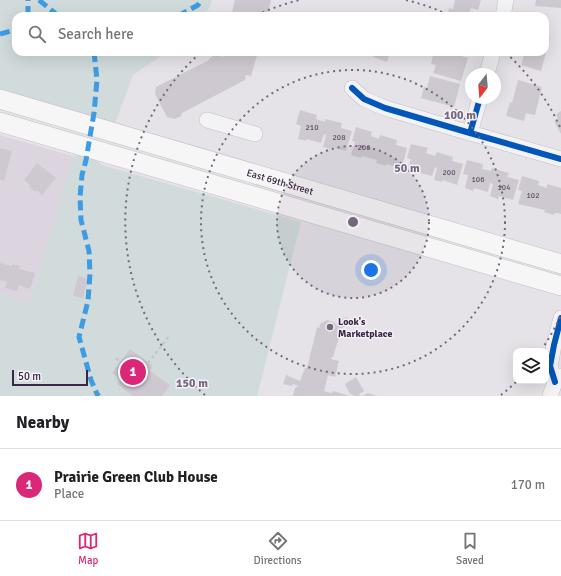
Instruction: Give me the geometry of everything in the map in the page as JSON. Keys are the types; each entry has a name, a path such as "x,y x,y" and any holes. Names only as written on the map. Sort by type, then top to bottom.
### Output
{"main road":[{"name":"East 69th Street","path":"0,99 561,264"},
{"path":"0,122 561,286"}],"street":[{"path":"504,12 506,0"},
{"path":"489,68 492,56"},
{"path":"352,88 364,100 385,108 561,159"},
{"path":"470,133 478,104"},
{"path":"207,120 255,134"},
{"path":"557,385 550,366 561,318"}],"path":[{"path":"148,362 170,335"},
{"path":"116,358 121,362"}],"shaded area":[{"path":"0,0 212,0 210,7 206,12 12,12 12,56 161,56 133,75 115,123 0,90"},
{"path":"0,135 73,156 30,303 0,294"},
{"path":"84,155 93,158 102,165 301,222 257,396 0,396 0,294 30,303 73,156"}],"building":[{"path":"235,0 271,0 268,12 232,12"},
{"path":"455,0 481,0 478,10 471,8 470,12 448,12 449,8 453,9"},
{"path":"536,0 561,0 561,8 535,6"},
{"path":"213,56 257,56 251,76 246,75 245,80 182,113 181,116 175,119 167,117 155,94 156,87 209,60"},
{"path":"373,56 389,56 387,62"},
{"path":"433,56 461,56 468,58 461,81 433,73 436,65 431,64"},
{"path":"524,56 545,56 541,71 521,65"},
{"path":"430,76 460,84 454,107 421,98 424,87 427,88"},
{"path":"518,80 542,87 535,115 526,113 524,121 506,116 510,102 512,103"},
{"path":"300,110 317,115 316,119 325,122 325,119 342,123 341,128 352,131 346,151 332,147 331,149 323,147 326,135 324,134 321,143 306,139 306,141 298,139 301,126 296,124"},
{"path":"561,111 561,134 554,121 558,119 556,114"},
{"path":"356,127 372,132 371,136 379,139 380,135 397,140 396,145 407,148 402,168 386,164 386,166 376,163 377,160 351,155 355,142 352,141"},
{"path":"411,144 428,148 426,153 435,156 437,152 453,157 452,161 463,164 457,185 443,180 442,182 434,180 437,168 435,167 432,176 407,171 411,159 407,158"},
{"path":"0,148 12,151 4,181 0,179"},
{"path":"467,160 483,164 482,169 491,171 492,168 509,173 507,177 519,180 513,200 499,196 498,199 490,196 493,184 490,183 488,192 474,188 473,191 465,188 468,175 463,174"},
{"path":"37,163 56,178 42,195 29,187 30,185 24,180"},
{"path":"522,176 539,181 538,185 547,188 547,184 561,188 561,214 555,213 554,215 544,212 545,210 518,204 522,191 518,190"},
{"path":"0,263 20,266 19,269 35,273 30,289 19,285 17,291 5,288 7,282 0,280"},
{"path":"78,276 88,279 83,298 73,296"},
{"path":"347,317 351,324 339,329 338,334 340,334 333,357 331,359 339,361 335,377 328,375 324,391 332,393 333,391 350,396 293,396 295,388 299,386 293,384 292,386 283,384 286,375 300,381 305,368 307,368 317,327 319,328 320,324 327,320 335,323 336,325 341,322 340,320"},
{"path":"130,349 153,366 150,371 170,385 162,396 133,396 117,384 121,379 112,373"},
{"path":"356,377 364,391 359,394 360,396 350,394 345,384"},
{"path":"368,393 377,396 362,396"}],"marked path":[{"path":"28,0 28,12"},
{"path":"39,0 54,12"},
{"path":"185,12 198,5 201,0"},
{"path":"0,34 12,30"},
{"path":"94,56 97,80 94,113 82,175 80,197 81,220 89,251 90,274 88,301 79,337 91,380 99,396"}],"cycle path":[{"path":"352,88 364,99 385,108 470,133"},
{"path":"478,104 470,133 561,159"},
{"path":"555,382 550,366 561,318"}],"place":[{"name":"Look's Marketplace","path":"330,327"},
{"name":"Prairie Green Club House","path":"133,372"}]}
